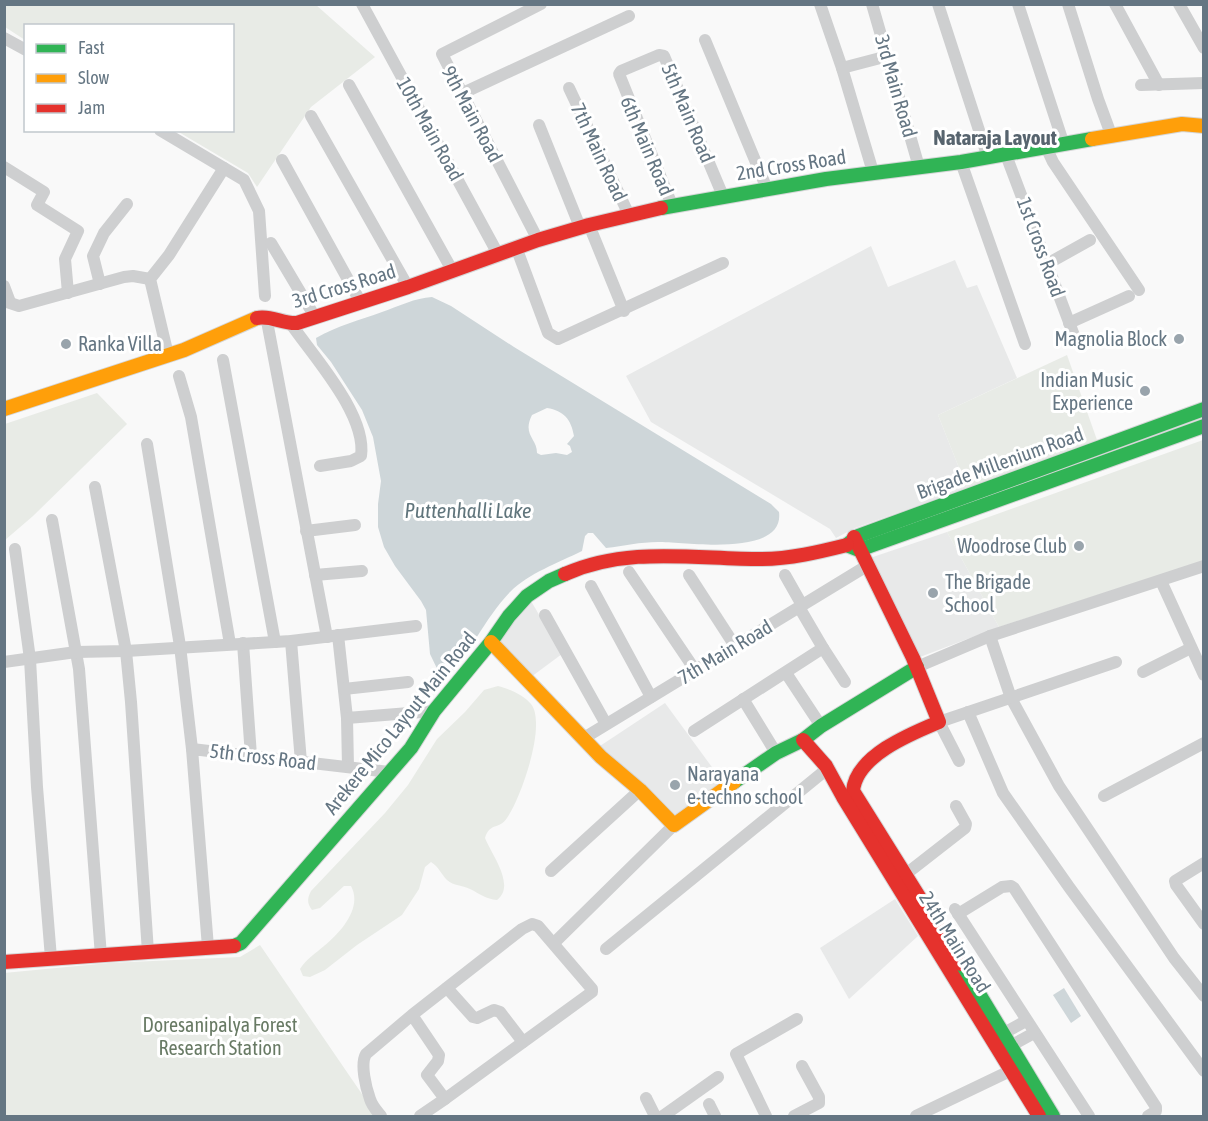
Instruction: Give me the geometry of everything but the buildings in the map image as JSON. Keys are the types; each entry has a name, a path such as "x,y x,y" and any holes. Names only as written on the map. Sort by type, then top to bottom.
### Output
{"street":[{"name":"10th Main Road","path":"362,4 498,254"},
{"name":"9th Main Road","path":"538,240 442,54 541,4"},
{"path":"820,4 873,172"},
{"name":"3rd Main Road","path":"873,4 919,167"},
{"path":"938,4 988,158"},
{"path":"1018,4 1064,145"},
{"path":"1068,4 1112,137"},
{"path":"1115,4 1159,85"},
{"path":"1179,4 1203,48"},
{"path":"463,93 629,16"},
{"path":"4,38 24,49"},
{"path":"705,40 767,189"},
{"name":"5th Main Road","path":"623,87 619,74 621,71 659,55 664,56 723,196"},
{"path":"842,68 888,56"},
{"path":"1141,85 1203,82"},
{"path":"349,85 452,270"},
{"name":"6th Main Road","path":"623,87 672,205"},
{"name":"7th Main Road","path":"569,88 629,215"},
{"path":"311,116 408,287"},
{"path":"539,124 624,311"},
{"name":"2nd Cross Road","path":"629,215 723,196 873,172 988,158 1182,124 1203,126"},
{"path":"163,132 244,180 259,212 265,296"},
{"path":"1046,147 1134,293 1069,323"},
{"name":"1st Cross Road","path":"1006,155 1075,338"},
{"path":"282,160 361,303"},
{"path":"961,162 1025,344"},
{"path":"4,167 44,192 37,205 78,231 65,259 68,293"},
{"path":"150,279 169,255 224,168"},
{"path":"100,284 93,256 104,233 127,204"},
{"name":"3rd Cross Road","path":"266,316 291,324 408,287 516,247 629,215"},
{"path":"1047,264 1090,240"},
{"path":"271,243 315,316"},
{"path":"516,247 548,333 558,339 624,311 723,264"},
{"path":"4,286 7,302 19,306 133,276 150,279"},
{"path":"150,279 168,355"},
{"path":"4,409 168,355 252,319 266,316 315,575 344,689 348,767"},
{"path":"291,324 325,369 346,402 359,430 361,456 320,466"},
{"path":"223,360 275,642"},
{"path":"178,376 191,417 237,644 251,756"},
{"name":"Brigade Millenium Road","path":"854,544 1203,409"},
{"path":"959,762 930,706 917,667 854,544 1203,426"},
{"path":"147,444 180,646 192,749"},
{"path":"95,487 126,651 139,796 148,952"},
{"path":"52,520 81,691 101,956"},
{"path":"306,531 355,525"},
{"name":"Arekere Mico Layout Main Road","path":"4,962 235,946 250,935 411,748 434,711 491,642 509,616 527,596 549,581 576,569 604,561 642,555 764,559 813,554 854,544"},
{"path":"15,549 30,659 37,787 51,958"},
{"path":"554,943 674,825 776,753 803,740 821,726 917,667 990,636 1203,566"},
{"name":"7th Main Road","path":"584,738 866,567"},
{"path":"315,575 362,572"},
{"path":"629,572 695,670"},
{"path":"689,575 735,646"},
{"path":"785,575 800,606 845,682"},
{"path":"1161,580 1203,675"},
{"path":"591,586 651,697"},
{"path":"545,615 606,724"},
{"path":"4,662 76,652 291,641 416,626"},
{"path":"990,636 1011,698 1059,786 1173,958 1203,996"},
{"path":"291,641 301,762"},
{"path":"491,642 601,757 640,790 674,825"},
{"path":"694,731 824,648"},
{"path":"1143,672 1191,648"},
{"path":"845,792 865,763 926,727 1116,662"},
{"path":"786,673 821,726"},
{"path":"344,689 408,682"},
{"path":"743,699 776,753"},
{"path":"347,717 434,711"},
{"path":"968,712 1003,793 1203,1071"},
{"name":"24th Main Road","path":"803,740 815,750 906,874 1053,1116"},
{"path":"1104,796 1203,743"},
{"name":"5th Cross Road","path":"208,947 192,749 389,772"},
{"path":"606,949 827,769"},
{"path":"550,872 640,790"},
{"name":"24th Main Road","path":"845,792 1039,1116"},
{"path":"906,874 965,828 966,824 956,806"},
{"path":"1203,863 1175,881 1203,924"},
{"path":"958,914 1002,886 1014,888 1156,1107 1156,1111 1148,1116"},
{"path":"977,894 954,909 1089,1116"},
{"path":"381,1116 370,1100 363,1060 366,1054 522,929 532,924 538,926 592,992 420,1116"},
{"path":"447,988 473,1017 477,1018 494,1010 500,1012 523,1042"},
{"path":"412,1015 439,1055 427,1075 445,1099"},
{"path":"766,1116 736,1054 797,1019"},
{"path":"1008,1039 1026,1021"},
{"path":"1008,1039 1034,1033"},
{"path":"794,1116 819,1103 819,1097 801,1066"},
{"path":"916,1116 1012,1070"},
{"path":"663,1116 718,1077"},
{"path":"646,1098 655,1116"},
{"path":"709,1104 715,1116"}],"shaded area":[{"path":"871,246 888,287 955,260 967,288 977,285 1017,378 938,415 967,488 855,528 836,538 830,529 651,422 626,376"},
{"name":"The Brigade School","path":"947,532 999,627 920,657 867,559"},
{"path":"531,601 562,654 531,677 496,640"},
{"path":"665,703 725,785 680,815 671,814 600,746"},
{"path":"895,899 918,936 849,999 820,948"}],"green space":[{"path":"5,5 316,5 375,57 311,107 257,187 248,173 179,132 234,132 234,24 24,24 24,39 5,27"},
{"path":"1067,355 1097,440 967,488 938,415"},
{"path":"97,393 127,424 33,516 5,540 5,424"},
{"name":"Woodrose Club","path":"1203,440 1203,561 999,627 947,532"},
{"path":"498,686 520,695 531,704 536,727 530,761 519,795 504,822 489,830 485,838 501,870 504,887 502,894 497,900 452,883 431,862 425,867 419,889 402,915 325,970 310,977 303,976 300,969 302,965 343,927 354,903 351,886 344,886 320,908 312,910 308,901 311,891 385,813 408,785 437,739 484,690"},
{"name":"Doresanipalya Forest Research Station","path":"260,945 377,1116 5,1116 4,973 109,963 240,957"}],"water":[{"name":"Puttenhalli Lake","path":"432,297 451,306 771,504 779,512 777,526 766,536 750,542 710,545 651,542 606,548 593,533 588,533 585,536 582,551 535,574 510,592 453,671 443,681 430,654 426,610 384,547 378,527 381,481 373,437 362,410 331,362 317,345 316,338 332,330","holes":["547,408 553,409 569,420 573,430 574,436 567,444 572,452 567,455 537,453 529,432 532,415"]},
{"path":"1064,988 1081,1016 1071,1023 1053,995"}],"traffic: fast":[{"path":"661,208 826,179 961,162 1092,139"},
{"path":"847,545 858,536 1204,409"},
{"path":"849,546 859,550 1204,426"},
{"path":"234,946 241,943 411,748 434,711 491,642 509,616 527,596 549,581 565,574"},
{"path":"734,782 776,753 803,740 821,726 917,667"},
{"path":"961,964 1053,1116"}],"traffic: slow":[{"path":"1092,139 1182,124 1204,126"},
{"path":"4,409 184,350 257,318"},
{"path":"491,642 601,757 640,790 674,825 734,782"}],"traffic: jam":[{"path":"257,318 297,323 408,287 538,240 661,208"},
{"path":"854,537 913,658 939,722 900,740 874,757 856,778 853,791 961,964"},
{"path":"565,574 589,565 637,557 772,559 804,555 847,545"},
{"path":"803,740 826,766 1039,1116"},
{"path":"4,962 234,946"}],"place":[{"name":"Magnolia Block","path":"1179,339"},
{"name":"Ranka Villa","path":"66,344"},
{"name":"Indian Music Experience","path":"1145,391"},
{"name":"Woodrose Club","path":"1079,546"},
{"name":"The Brigade School","path":"933,593"},
{"name":"Narayana e-techno school","path":"675,785"}],"district":[{"name":"Nataraja Layout","path":"995,138"}]}
